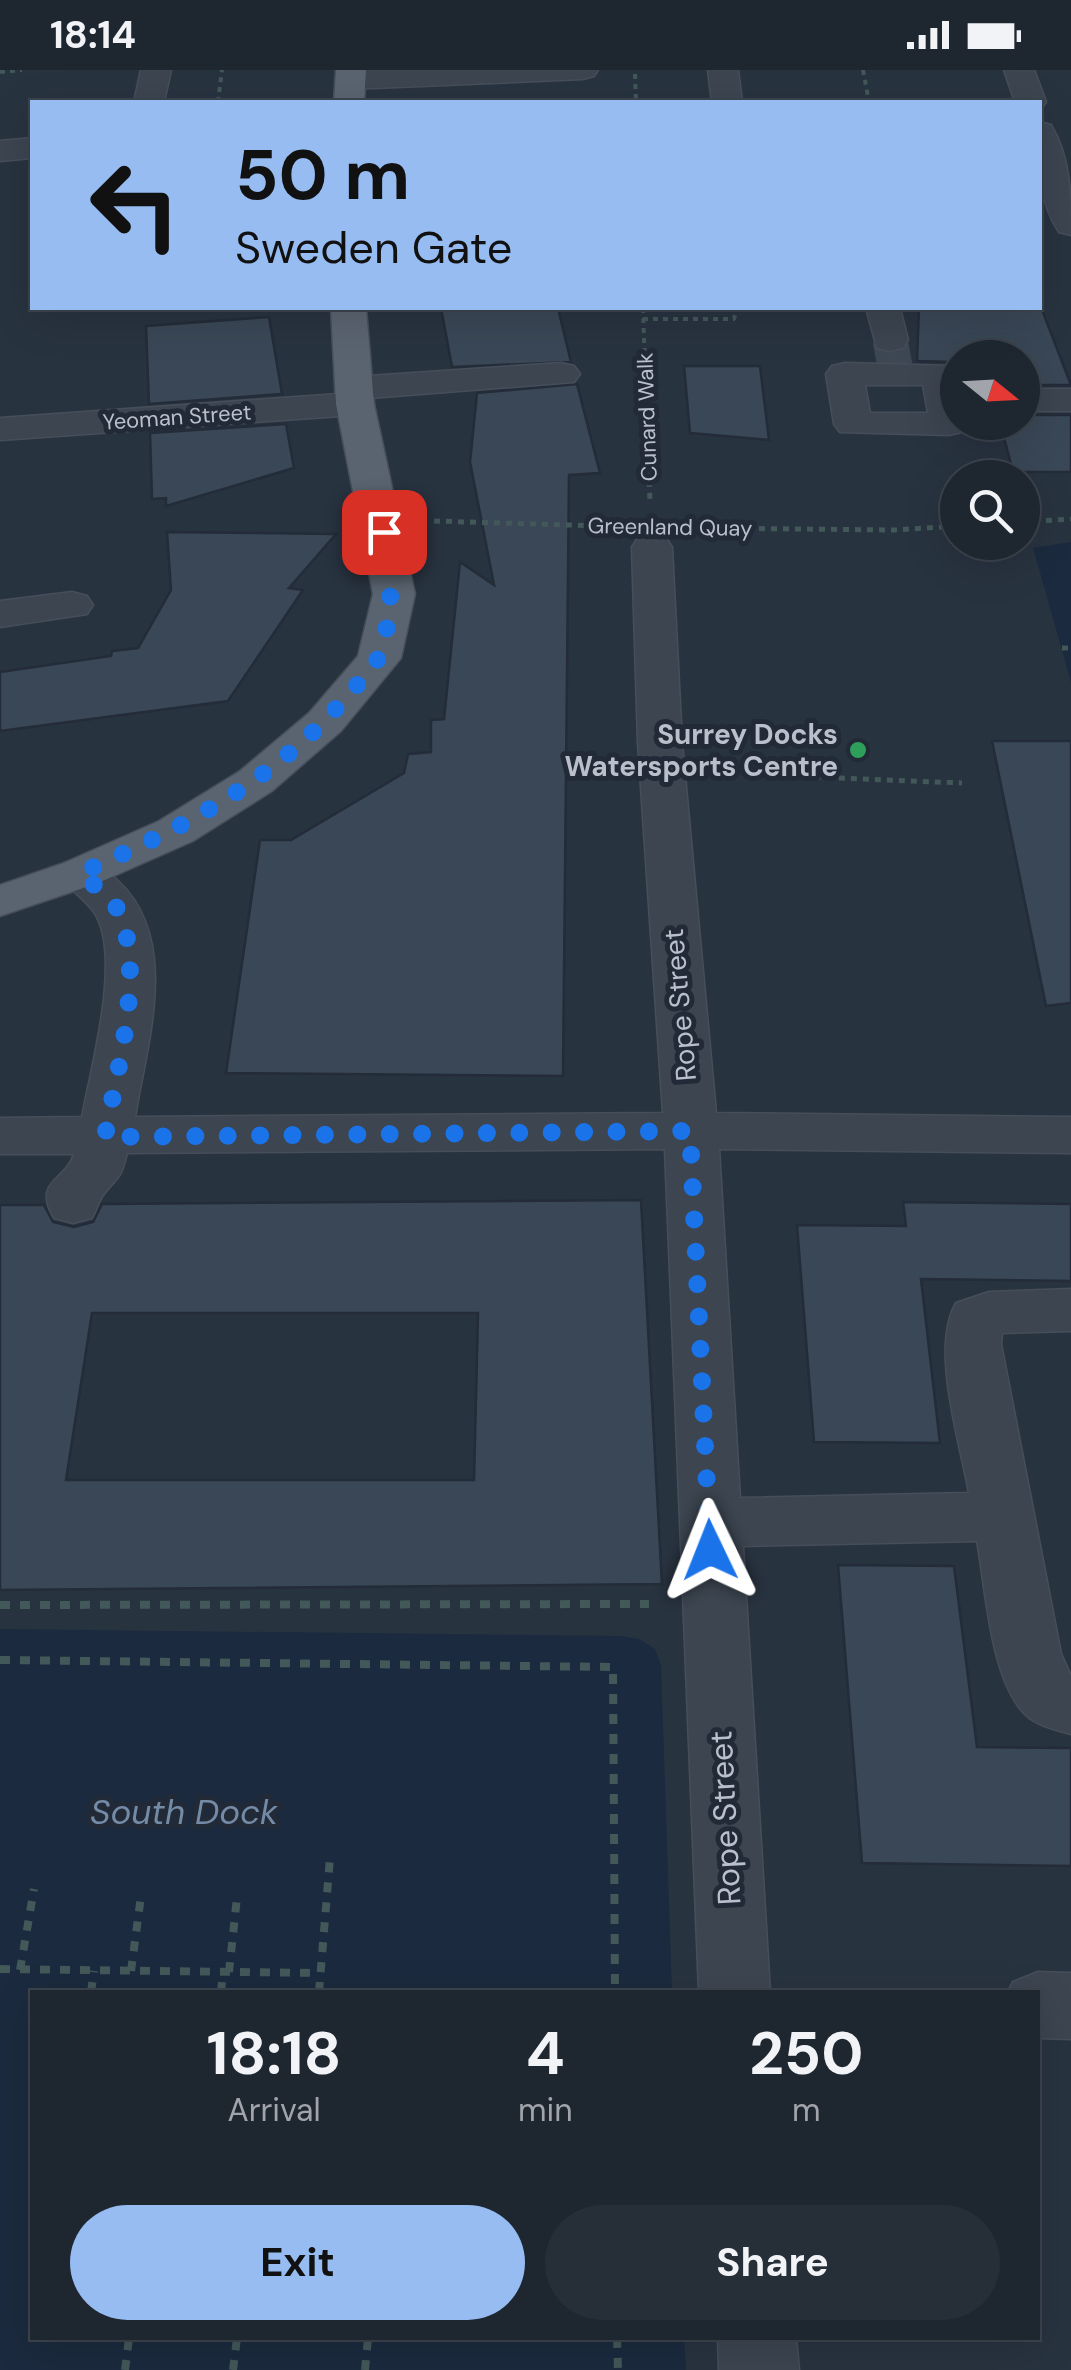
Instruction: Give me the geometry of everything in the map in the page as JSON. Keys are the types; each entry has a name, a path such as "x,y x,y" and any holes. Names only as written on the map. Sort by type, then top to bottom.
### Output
{"main road":[{"path":"0,902 80,873 176,831 256,782 325,722 379,658 394,594 354,396 348,310"}],"street":[{"path":"149,100 156,70"},
{"path":"350,84 582,70"},
{"path":"723,70 727,100"},
{"path":"1019,70 1029,100"},
{"path":"1042,140 1059,211"},
{"path":"0,151 30,148"},
{"path":"940,376 891,347 845,374 853,424 940,424"},
{"name":"Yeoman Street","path":"0,429 561,374"},
{"path":"1040,400 1071,400"},
{"name":"Rope Street","path":"638,526 660,743 690,1131 735,1990"},
{"path":"0,614 72,604"},
{"path":"80,873 118,908 131,952 126,1014 96,1180"},
{"path":"0,1136 96,1180 690,1131 1071,1135"},
{"path":"1071,1310 989,1313 976,1318 972,1328 1029,1654 1044,1693 1057,1704 1071,1707"},
{"path":"709,1523 1004,1516"},
{"path":"1040,2006 1071,2006"},
{"path":"757,2340 759,2370"}],"path":[{"path":"0,72 22,70"},
{"path":"218,100 222,70"},
{"path":"634,70 636,100"},
{"path":"863,70 869,100"},
{"name":"Cunard Walk","path":"638,526 643,310"},
{"path":"644,319 734,319 736,310"},
{"path":"1040,521 1071,519"},
{"name":"Greenland Quay","path":"384,532 433,521 638,526"},
{"name":"Greenland Quay","path":"697,528 940,527"},
{"path":"1062,648 1071,648"},
{"path":"706,773 962,783"},
{"path":"0,1605 712,1604"},
{"path":"0,1660 612,1667 615,1990"},
{"path":"319,1990 330,1858"},
{"path":"20,1970 34,1889"},
{"path":"131,1971 141,1896"},
{"path":"221,1990 237,1898"},
{"path":"0,1970 320,1973"},
{"path":"91,1990 94,1971"},
{"path":"125,2370 129,2340"},
{"path":"234,2370 236,2340"},
{"path":"366,2370 368,2340"},
{"path":"618,2340 618,2370"}],"water":[{"path":"1071,542 1071,682 1036,560 1040,560 1040,547"},
{"name":"South Dock","path":"0,1629 621,1636 639,1639 655,1649 661,1665 672,1990 30,1990 30,2340 684,2340 686,2370 0,2370"}],"building":[{"path":"441,310 558,310 571,362 452,367"},
{"path":"919,310 1042,310 1071,385 1040,385 1040,340 940,340 940,362 917,361"},
{"path":"269,317 282,394 149,404 146,326"},
{"path":"684,366 760,366 769,440 690,433"},
{"path":"577,384 600,473 569,475 563,1076 226,1073 260,840 291,840 404,773 408,754 431,752 431,720 444,719 460,562 494,585 470,462 477,393"},
{"path":"1040,415 1071,415 1071,472 1040,472 1040,460 1010,460 1005,440 1040,440"},
{"path":"286,424 294,468 166,506 166,498 152,499 150,433"},
{"path":"167,532 336,534 289,588 303,590 228,701 0,731 0,672 111,656 112,651 138,648 171,590"},
{"path":"992,741 1071,741 1071,1003 1046,1006"},
{"path":"641,1200 662,1584 0,1590 0,1205 44,1205 53,1222 74,1227 93,1222 102,1204","holes":["92,1313 478,1313 474,1480 66,1480"]},
{"path":"903,1202 1071,1204 1071,1281 921,1279 940,1443 814,1442 797,1225 906,1226"},
{"path":"838,1565 954,1566 977,1747 1071,1748 1071,1866 862,1863"}],"tunnel":[{"path":"890,340 895,366"}],"place":[{"name":"Surrey Docks Watersports Centre","path":"858,750"}],"route":[{"path":"384,532 394,594 379,658 325,722 256,782 176,831 80,873 118,908 131,952 126,1014 105,1137 690,1131 710,1550"}]}
